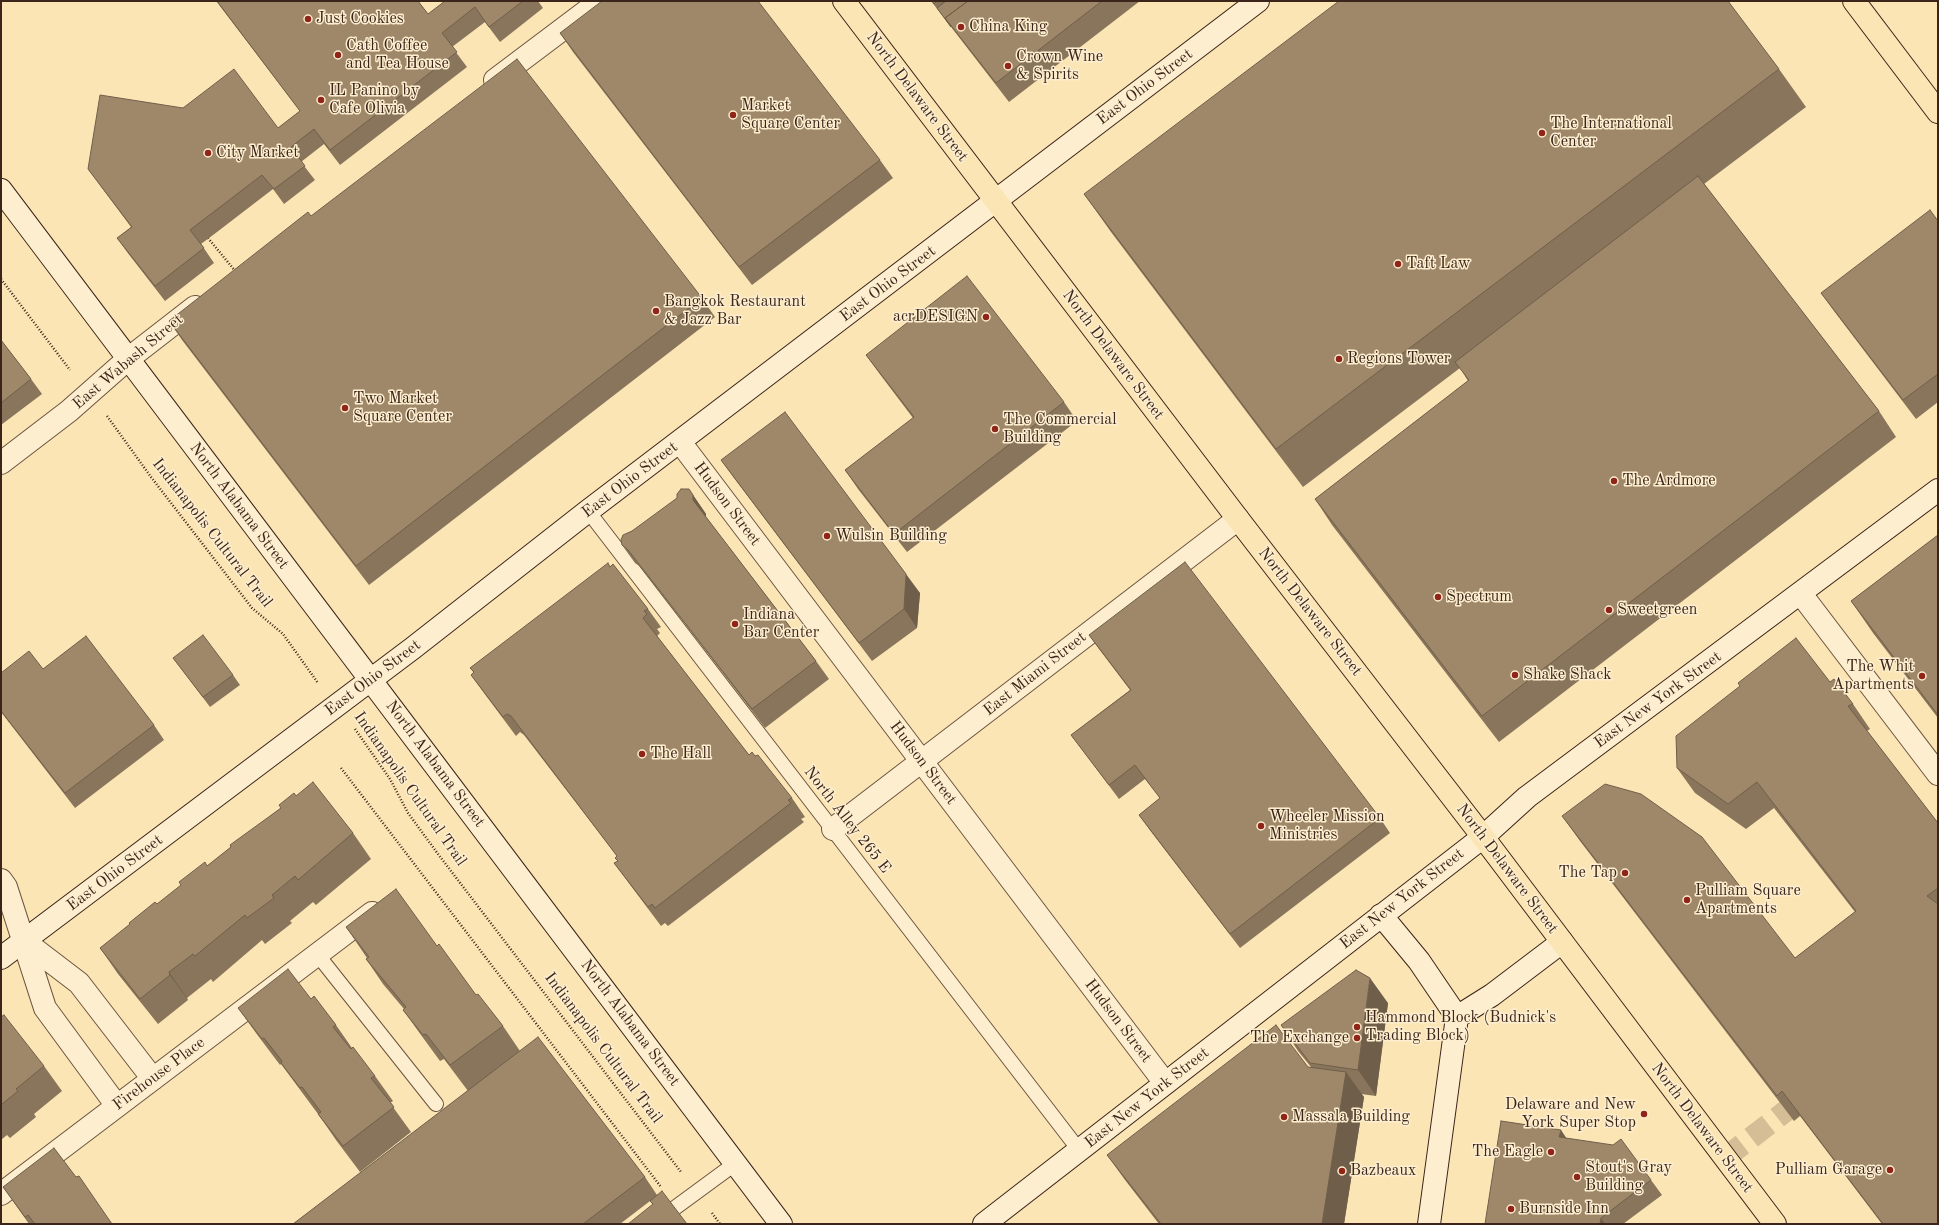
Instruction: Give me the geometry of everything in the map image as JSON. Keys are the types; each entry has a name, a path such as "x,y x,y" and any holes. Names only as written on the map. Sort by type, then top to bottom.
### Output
{"main road":[{"path":"478,92 600,1"},
{"name":"North Delaware Street","path":"844,1 1238,519 1483,837 1775,1224"},
{"name":"East Ohio Street","path":"1,958 371,680 588,511 1258,1"},
{"path":"1854,1 1938,112"},
{"name":"North Alabama Street","path":"1,190 782,1224"},
{"name":"East Wabash Street","path":"1,463 88,394 128,359 211,295"},
{"name":"Hudson Street","path":"680,442 1165,1083"},
{"name":"East New York Street","path":"984,1224 1483,837 1527,797 1801,594 1938,490"},
{"name":"East Miami Street","path":"833,829 1238,519"},
{"path":"1801,594 1938,774"},
{"path":"1,880 6,887 45,1008 117,1106"},
{"name":"Firehouse Place","path":"1,1194 388,901"},
{"path":"1382,915 1419,961 1457,1017 1429,1224"},
{"path":"24,941 79,983 153,1079"},
{"path":"1457,1017 1492,995 1562,942"}],"lane":[{"name":"North Alley 265 E","path":"588,511 1079,1150"},
{"path":"317,954 436,1104"},
{"path":"653,1224 736,1163"}],"path":[{"path":"208,238 238,276"},
{"name":"Indianapolis Cultural Trail","path":"1,279 88,394 110,419 151,477 248,603 290,643 382,767 408,813 438,854 615,1084 720,1224"},
{"path":"341,768 676,1206"}],"building":[{"name":"City Market","path":"217,1 418,1 428,14 445,1 523,1 489,27 475,7 442,33 457,52 330,150 314,129 291,147 305,166 274,189 262,175 190,230 204,248 155,286 117,238 132,227 88,169 100,95 183,108 234,69 278,128 300,111"},
{"name":"Market Square Center","path":"602,1 758,1 880,160 739,267 560,33"},
{"path":"946,1 968,1 945,18 951,27 937,8"},
{"path":"968,1 1102,1 996,83 945,18"},
{"name":"Regions Tower","path":"1339,1 1728,1 1779,69 1276,449 1084,194"},
{"path":"517,59 702,298 356,566 169,321 308,212 311,216"},
{"name":"The Ardmore","path":"1698,176 1879,411 1482,716 1315,499 1469,380 1455,362"},
{"path":"1930,210 1938,221 1938,374 1903,400 1821,293"},
{"name":"The Commercial Building","path":"967,276 1064,402 894,534 845,470 914,417 866,355"},
{"path":"1,340 31,379 1,403"},
{"name":"Wulsin Building","path":"785,412 906,574 904,609 859,643 721,460"},
{"name":"Indiana Bar Center","path":"681,489 689,489 693,495 693,500 816,661 752,709 628,550 622,545 621,540 623,535 632,531 677,498 677,494"},
{"path":"1938,535 1938,715 1851,601"},
{"path":"1185,562 1380,818 1230,934 1139,815 1160,798 1135,765 1109,785 1071,735 1131,690 1089,635"},
{"name":"The Hall","path":"608,563 610,567 613,564 648,609 644,611 647,614 643,618 749,755 752,752 755,756 758,755 792,798 788,800 791,803 655,908 652,904 648,907 614,863 618,861 615,858 617,856 511,716 507,714 503,717 471,675 474,672 470,668"},
{"path":"203,635 233,675 203,697 173,658"},
{"path":"86,636 154,725 65,793 1,711 1,673 29,651 43,669"},
{"name":"Pulliam Square Apartments","path":"1796,638 1830,682 1834,679 1853,704 1848,706 1938,823 1938,888 1927,896 1938,904 1938,1224 1883,1224 1782,1091 1777,1096 1562,816 1605,784 1641,794 1702,837 1795,958 1856,911 1757,782 1728,804 1677,768 1676,736 1740,686 1738,683"},
{"path":"313,782 353,833 298,880 295,876 272,895 274,898 247,918 245,915 195,956 193,954 169,972 170,975 140,999 100,948 155,902 157,904 181,885 179,882 205,862 207,866 231,847 230,845 281,808 279,805 294,793 296,796"},
{"path":"396,889 437,946 439,944 476,995 478,994 503,1026 450,1065 426,1034 423,1035 403,1010 406,1007 366,959 369,957 346,927"},
{"path":"288,969 311,999 314,996 336,1025 333,1027 351,1049 353,1047 375,1076 371,1078 394,1107 343,1146 318,1114 321,1112 302,1087 300,1088 281,1063 282,1061 264,1038 262,1039 238,1008"},
{"path":"1356,970 1370,978 1358,1070 1310,1063 1281,1025"},
{"path":"4,1015 44,1066 16,1089 18,1091 1,1105 1,1017"},
{"name":"Massala Building","path":"1276,1025 1308,1067 1346,1072 1322,1224 1161,1224 1107,1155"},
{"path":"538,1037 645,1177 583,1224 293,1224"},
{"name":"Stout's Gray Building","path":"1501,1121 1561,1130 1559,1137 1613,1145 1621,1139 1651,1180 1601,1218 1600,1224 1485,1224"},
{"path":"54,1148 76,1177 79,1176 112,1224 35,1224 28,1215 25,1217 3,1187"},
{"path":"662,1191 687,1224 628,1224 653,1204 650,1201"}],"tunnel":[{"path":"1725,1158 1809,1093"}],"place":[{"name":"Just Cookies","path":"308,19"},
{"name":"China King","path":"961,27"},
{"name":"Cath Coffee and Tea House","path":"338,55"},
{"name":"Crown Wine & Spirits","path":"1008,66"},
{"name":"IL Panino by Cafe Olivia","path":"321,100"},
{"name":"Market Square Center","path":"733,115"},
{"name":"The International Center","path":"1542,133"},
{"name":"City Market","path":"208,153"},
{"name":"Taft Law","path":"1398,264"},
{"name":"Bangkok Restaurant & Jazz Bar","path":"656,311"},
{"name":"acrDESIGN","path":"986,317"},
{"name":"Regions Tower","path":"1339,359"},
{"name":"Two Market Square Center","path":"345,408"},
{"name":"The Commercial Building","path":"995,429"},
{"name":"The Ardmore","path":"1614,481"},
{"name":"Wulsin Building","path":"827,536"},
{"name":"Spectrum","path":"1438,597"},
{"name":"Sweetgreen","path":"1609,610"},
{"name":"Indiana Bar Center","path":"735,624"},
{"name":"Shake Shack","path":"1515,675"},
{"name":"The Whit Apartments","path":"1922,676"},
{"name":"The Hall","path":"642,754"},
{"name":"Wheeler Mission Ministries","path":"1261,826"},
{"name":"The Tap","path":"1625,873"},
{"name":"Pulliam Square Apartments","path":"1687,900"},
{"name":"Hammond Block (Budnick's Trading Block)","path":"1357,1027"},
{"name":"The Exchange","path":"1357,1038"},
{"name":"Delaware and New York Super Stop","path":"1644,1114"},
{"name":"Massala Building","path":"1284,1117"},
{"name":"The Eagle","path":"1551,1152"},
{"name":"Pulliam Garage","path":"1890,1170"},
{"name":"Bazbeaux","path":"1342,1171"},
{"name":"Stout's Gray Building","path":"1577,1177"},
{"name":"Burnside Inn","path":"1511,1209"}]}
